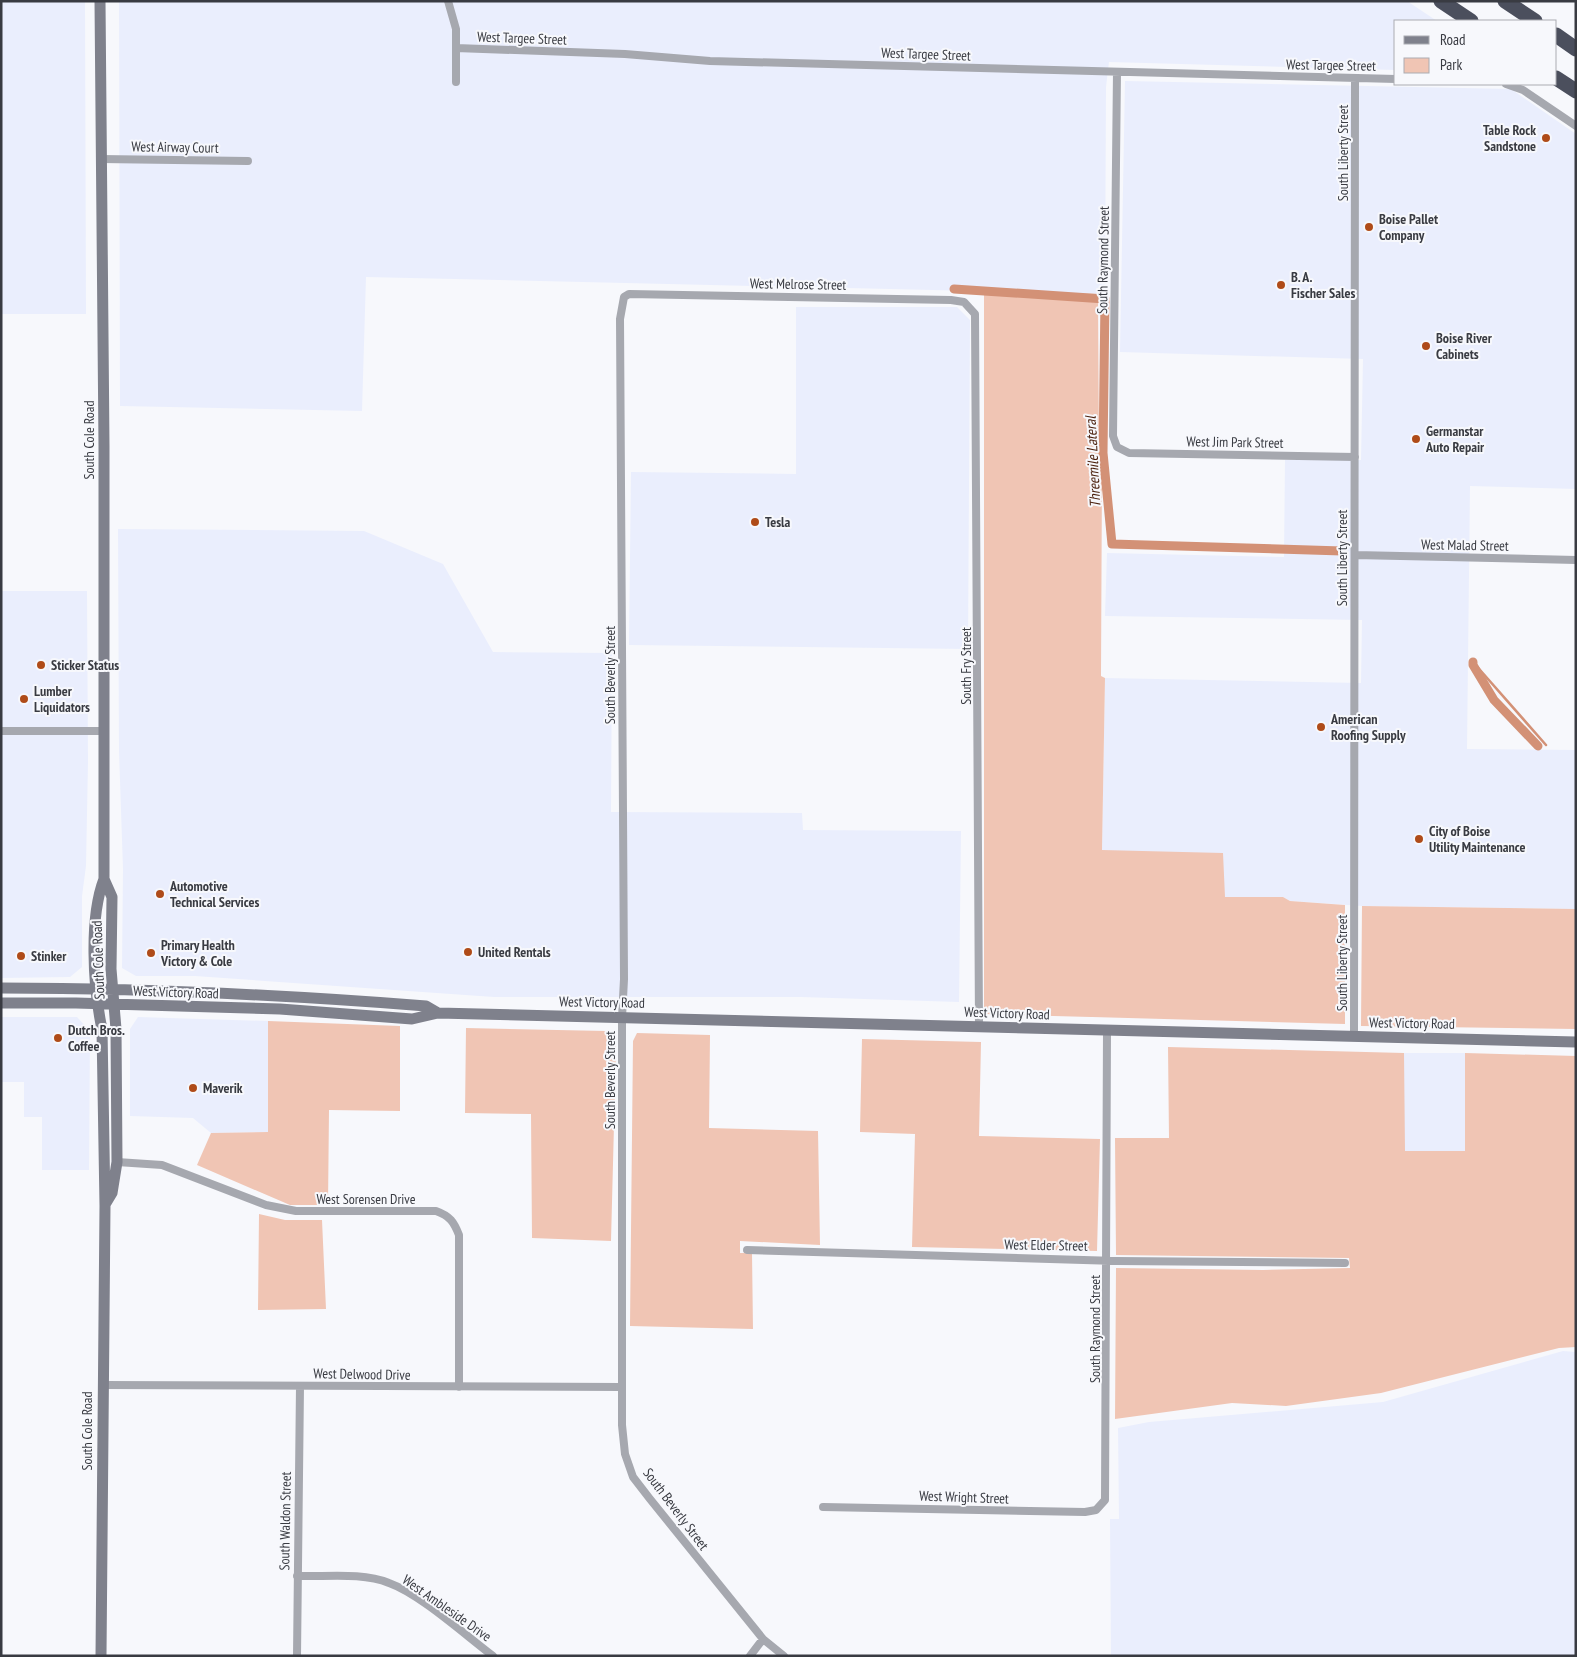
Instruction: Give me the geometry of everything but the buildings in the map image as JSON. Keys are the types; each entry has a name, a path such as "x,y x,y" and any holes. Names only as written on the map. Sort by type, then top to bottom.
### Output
{"highway":[{"path":"1441,1 1470,20"},
{"path":"1505,1 1534,20"},
{"path":"1557,36 1576,49"},
{"path":"1557,79 1576,91"}],"main road":[{"name":"South Cole Road","path":"100,1 104,879 97,897 95,988 96,1004 102,1029 105,1206 101,1656"},
{"name":"South Cole Road","path":"104,879 112,897 117,1162 112,1193 105,1206"},
{"name":"West Victory Road","path":"1,988 95,988 319,997 426,1006 438,1013"},
{"name":"West Victory Road","path":"1,1003 280,1009 412,1018 438,1013 822,1021 1107,1031 1576,1042"},
{"name":"West Victory Road","path":"349,1013 392,1011 396,1004"},
{"name":"South Cole Road","path":"103,1135 105,1147 117,1162"}],"street":[{"path":"448,1 456,29 456,82"},
{"name":"West Targee Street","path":"456,48 625,54 710,61 1394,79"},
{"name":"South Raymond Street","path":"1117,72 1113,436 1117,446"},
{"name":"South Liberty Street","path":"1354,1037 1355,78"},
{"path":"1509,85 1522,90 1576,126"},
{"name":"West Airway Court","path":"101,159 248,161"},
{"name":"West Melrose Street","path":"624,297 636,292 952,300 964,302 970,308"},
{"name":"South Beverly Street","path":"624,297 620,319 624,940 621,1387 625,1454 633,1477 763,1639 784,1656"},
{"name":"South Fry Street","path":"970,308 976,314 979,1027"},
{"name":"West Jim Park Street","path":"1117,446 1129,453 1355,457"},
{"name":"West Malad Street","path":"1355,555 1576,560"},
{"path":"1,731 104,731"},
{"name":"South Raymond Street","path":"1102,1505 1106,1496 1107,1031"},
{"name":"West Sorensen Drive","path":"117,1162 162,1165 266,1205 296,1211 436,1211 446,1215 454,1222 459,1236 459,1387"},
{"name":"West Elder Street","path":"747,1250 1108,1260 1346,1263"},
{"name":"West Delwood Drive","path":"102,1385 621,1387"},
{"name":"South Waldon Street","path":"297,1656 300,1386"},
{"name":"West Wright Street","path":"823,1507 1085,1512 1096,1510 1102,1505"},
{"name":"West Ambleside Drive","path":"297,1576 366,1578 388,1582 408,1593 493,1656"},
{"path":"750,1656 763,1639"}],"shaded area":[{"path":"1,1 85,1 86,314 1,314"},
{"path":"119,1 1407,1 1436,20 1394,20 1394,70 1109,62 1106,87 1105,294 366,277 362,411 120,406"},
{"path":"1125,81 1511,89 1576,134 1576,489 1470,486 1467,749 1576,750 1576,909 1362,906 1290,901 1283,897 1225,897 1102,850 1105,678 1361,683 1362,620 1105,616 1107,553 1284,557 1285,460 1361,460 1363,359 1120,352"},
{"path":"796,307 957,307 970,320 968,649 629,645 631,472 796,474"},
{"path":"118,529 364,531 443,564 493,652 612,653 611,812 802,813 803,830 961,831 959,1002 801,997 494,997 195,976 136,976 122,968 123,869 119,751"},
{"path":"1,591 87,591 88,762 86,866 82,896 82,967 70,977 1,978"},
{"path":"1,1017 77,1017 90,1031 89,1170 42,1170 42,1117 24,1117 24,1082 1,1082"},
{"path":"138,1017 268,1021 268,1132 211,1133 193,1118 130,1116 130,1029"},
{"path":"1404,1053 1465,1053 1465,1151 1404,1151"},
{"path":"1563,1351 1576,1352 1576,1656 1111,1656 1110,1519 1119,1519 1118,1428 1149,1422 1383,1402"}],"green space":[{"path":"984,291 1098,294 1099,457 1102,468 1101,676 1105,678 1102,850 1223,853 1225,897 1283,897 1290,901 1345,905 1345,1024 984,1014"},
{"path":"1362,906 1576,909 1576,1029 1361,1026"},
{"path":"268,1021 400,1026 400,1111 329,1110 328,1205 290,1205 197,1165 211,1133 268,1132"},
{"path":"466,1028 606,1031 612,1037 616,1047 611,1241 532,1238 531,1114 465,1113"},
{"path":"637,1033 710,1035 709,1128 818,1131 820,1245 740,1241 740,1253 752,1253 753,1329 630,1326 633,1041"},
{"path":"862,1039 981,1042 979,1136 1100,1139 1097,1251 912,1247 915,1134 860,1132"},
{"path":"1168,1047 1404,1053 1405,1151 1465,1151 1465,1053 1576,1056 1576,1347 1559,1348 1381,1393 1286,1406 1232,1403 1115,1419 1116,1268 1263,1270 1350,1268 1349,1258 1116,1255 1115,1138 1169,1138"},
{"path":"259,1214 285,1220 322,1220 326,1309 258,1310"}],"waterway":[{"name":"Threemile Lateral","path":"954,289 1105,299 1103,453 1112,544 1342,551"},
{"path":"1473,662 1546,745"},
{"name":"Threemile Lateral","path":"1473,662 1494,700 1538,746"}],"place":[{"name":"Table Rock Sandstone","path":"1546,138"},
{"name":"Boise Pallet Company","path":"1369,227"},
{"name":"B. A. Fischer Sales","path":"1281,285"},
{"name":"Boise River Cabinets","path":"1426,346"},
{"name":"Germanstar Auto Repair","path":"1416,439"},
{"name":"Tesla","path":"755,522"},
{"name":"Sticker Status","path":"41,665"},
{"name":"Lumber Liquidators","path":"24,699"},
{"name":"American Roofing Supply","path":"1321,727"},
{"name":"City of Boise Utility Maintenance","path":"1419,839"},
{"name":"Automotive Technical Services","path":"160,894"},
{"name":"United Rentals","path":"468,952"},
{"name":"Primary Health Victory & Cole","path":"151,953"},
{"name":"Stinker","path":"21,956"},
{"name":"Dutch Bros. Coffee","path":"58,1038"},
{"name":"Maverik","path":"193,1088"}]}
